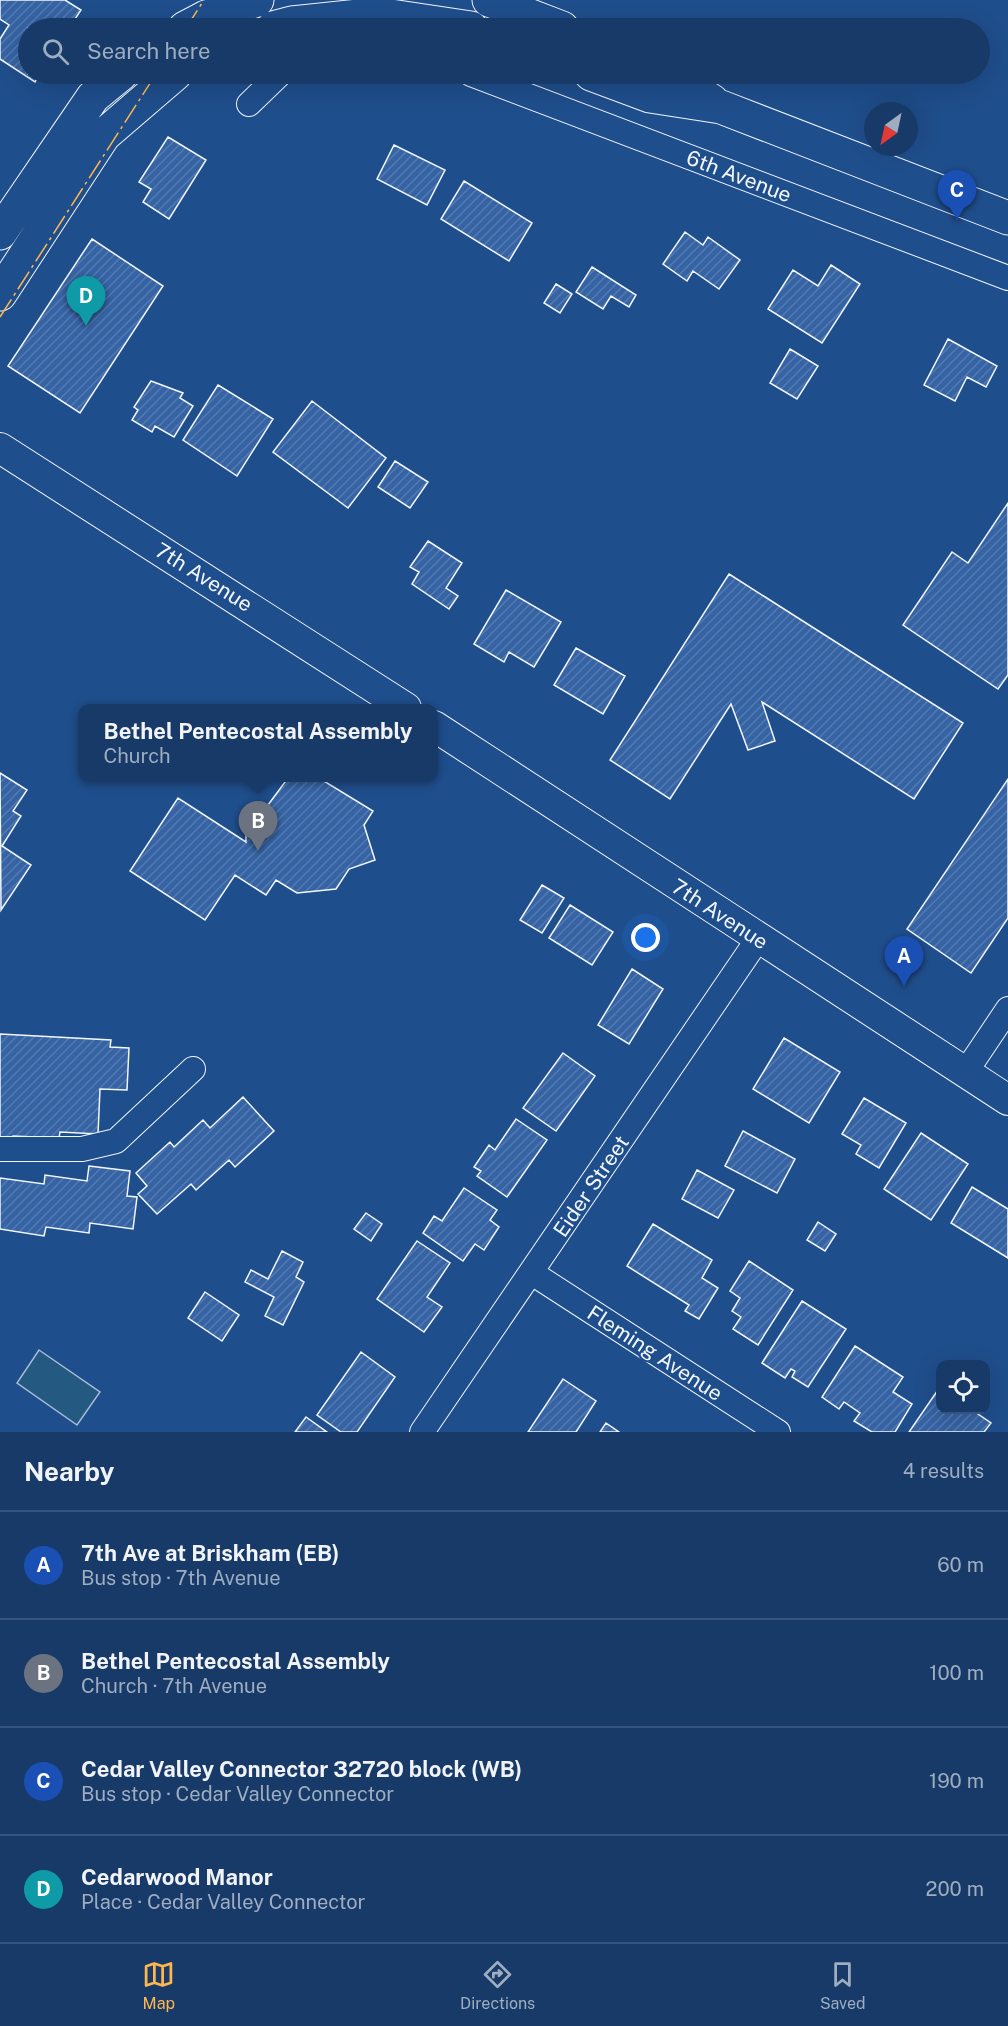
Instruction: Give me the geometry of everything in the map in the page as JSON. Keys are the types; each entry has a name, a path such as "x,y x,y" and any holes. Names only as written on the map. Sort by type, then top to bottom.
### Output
{"main road":[{"path":"204,18 257,0"},
{"path":"489,0 536,18"},
{"path":"334,18 377,14 404,18"},
{"path":"0,233 93,98 109,84"},
{"path":"0,294 104,135 163,84"},
{"path":"618,84 650,96 721,107"},
{"path":"686,84 721,107 1008,218"}],"street":[{"path":"249,104 270,84"},
{"name":"6th Avenue","path":"497,84 1008,278"},
{"name":"7th Avenue","path":"0,448 400,704"},
{"name":"7th Avenue","path":"438,729 1008,1100"},
{"name":"Eider Street","path":"422,1432 758,939"},
{"path":"965,1072 1008,1009"},
{"path":"0,1149 82,1149 116,1141 193,1069"},
{"name":"Fleming Avenue","path":"532,1273 778,1432"}],"shaded area":[{"path":"39,1350 100,1392 77,1425 17,1383"}],"building":[{"path":"0,0 65,0 81,10 76,18 18,18 18,71 0,59 0,39 9,25 0,19"},
{"path":"168,137 206,160 169,219 143,202 151,189 139,182"},
{"path":"394,145 445,170 427,205 377,179"},
{"path":"464,181 532,223 509,261 441,219"},
{"path":"685,232 703,245 708,237 740,260 719,289 693,271 687,281 663,264"},
{"path":"92,239 163,286 80,413 8,366"},
{"path":"831,265 860,284 822,343 768,309 793,270 818,286"},
{"path":"592,267 636,295 629,307 611,296 603,309 576,292"},
{"path":"556,284 572,294 560,313 544,303"},
{"path":"948,339 997,366 986,387 967,377 955,401 924,385"},
{"path":"790,349 818,366 797,399 770,383"},
{"path":"151,381 183,393 180,398 193,406 174,437 155,426 152,432 132,420 138,410 134,407"},
{"path":"218,385 273,419 237,476 183,440"},
{"path":"312,401 386,458 348,508 273,452"},
{"path":"395,461 428,482 410,508 378,487"},
{"path":"1008,503 1008,675 998,689 903,625 952,552 968,563"},
{"path":"428,541 462,563 446,588 458,596 449,609 412,584 419,572 410,567"},
{"path":"729,574 963,723 914,799 762,702 775,741 748,750 731,704 670,799 610,760"},
{"path":"506,590 561,622 534,667 509,652 504,662 474,644"},
{"path":"576,648 625,676 603,714 554,685"},
{"path":"0,773 27,790 13,811 21,816 2,846 31,865 1,910"},
{"path":"1008,779 1008,918 971,973 907,929"},
{"path":"285,782 326,782 373,811 364,825 375,860 349,869 336,889 297,893 276,880 266,895 235,875 205,920 130,871 178,798 246,842 246,828 260,807 268,805"},
{"path":"542,885 564,898 542,933 520,920"},
{"path":"570,905 613,932 592,965 549,938"},
{"path":"632,969 663,989 629,1044 598,1025"},
{"path":"0,1034 111,1040 110,1047 129,1048 127,1090 100,1089 98,1134 60,1132 59,1138 13,1136 13,1141 0,1140"},
{"path":"784,1038 840,1072 809,1123 753,1089"},
{"path":"563,1053 595,1076 556,1131 523,1108"},
{"path":"243,1097 274,1131 235,1167 229,1160 196,1190 191,1184 157,1214 138,1194 147,1186 136,1173 170,1142 174,1147 203,1120 210,1128"},
{"path":"864,1098 906,1123 879,1168 856,1154 861,1145 842,1134"},
{"path":"516,1119 547,1140 507,1197 477,1176 481,1171 474,1167 489,1145 495,1150"},
{"path":"743,1131 795,1159 777,1193 725,1166"},
{"path":"921,1133 968,1164 931,1220 884,1189"},
{"path":"89,1166 130,1171 127,1196 137,1197 133,1229 90,1223 89,1233 46,1227 44,1236 0,1229 0,1178 44,1184 45,1175 87,1181"},
{"path":"697,1170 734,1190 718,1218 682,1199"},
{"path":"972,1187 1008,1209 1008,1258 951,1223"},
{"path":"464,1188 497,1210 490,1220 499,1227 484,1250 475,1244 463,1261 423,1233 434,1216 442,1221"},
{"path":"366,1213 382,1224 371,1241 354,1229"},
{"path":"818,1222 836,1234 825,1251 807,1240"},
{"path":"653,1224 712,1260 702,1278 718,1288 699,1319 685,1311 689,1305 627,1266"},
{"path":"417,1241 450,1263 427,1297 442,1307 424,1332 377,1299"},
{"path":"282,1251 303,1262 296,1277 304,1282 283,1325 265,1316 274,1297 245,1282 251,1270 268,1279"},
{"path":"749,1261 793,1290 758,1345 733,1329 741,1317 732,1311 740,1298 730,1291"},
{"path":"205,1292 239,1315 222,1341 188,1318"},
{"path":"802,1301 846,1329 808,1387 792,1377 795,1371 791,1369 785,1378 762,1363"},
{"path":"855,1346 903,1377 893,1392 912,1404 895,1432 872,1432 854,1421 860,1413 844,1402 839,1409 822,1397"},
{"path":"361,1352 395,1377 357,1432 341,1432 317,1415"},
{"path":"563,1379 596,1401 576,1432 528,1432"},
{"path":"936,1393 936,1414 978,1414 991,1423 984,1432 909,1432"},
{"path":"306,1417 327,1432 295,1432"},
{"path":"606,1423 619,1432 600,1432"}],"power":[{"path":"192,18 204,0"},
{"path":"0,317 150,84"}],"place":[{"name":"Cedar Valley Connector 32720 block (WB)","path":"957,220"},
{"name":"Cedarwood Manor","path":"86,326"},
{"name":"Bethel Pentecostal Assembly","path":"258,851"},
{"name":"7th Ave at Briskham (EB)","path":"904,986"}]}
